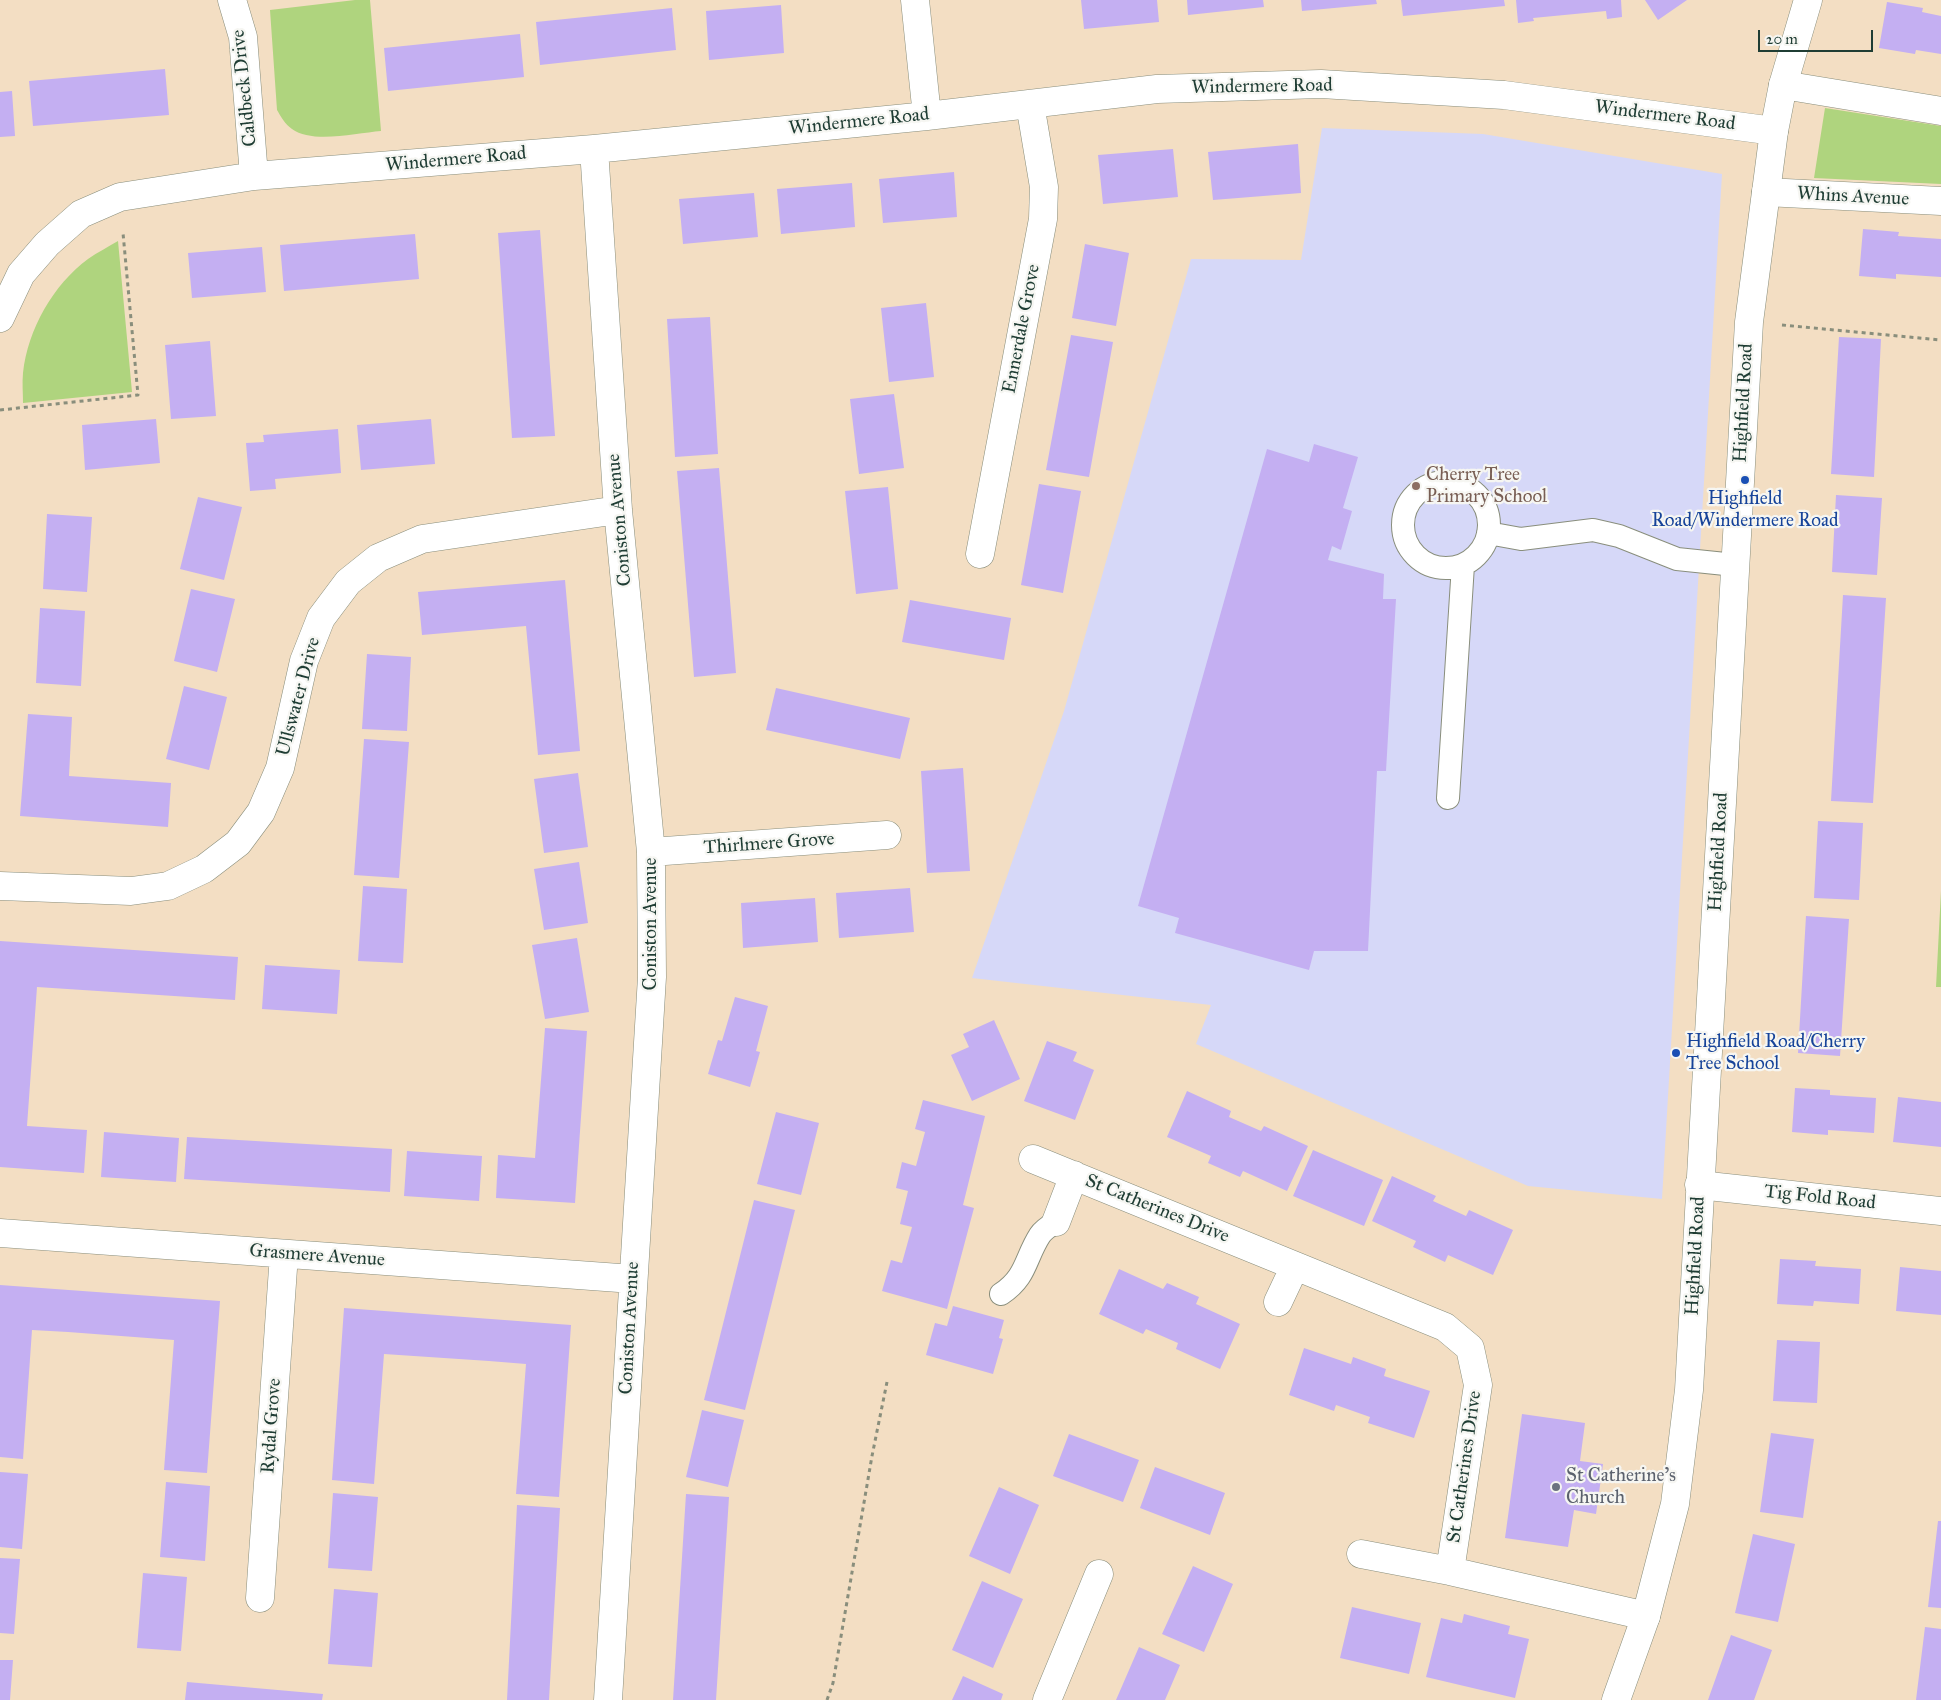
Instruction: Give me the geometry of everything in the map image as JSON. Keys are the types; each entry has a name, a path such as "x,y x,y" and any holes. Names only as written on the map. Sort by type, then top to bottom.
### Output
{"street":[{"name":"Caldbeck Drive","path":"232,0 243,37 254,176"},
{"path":"915,0 927,116"},
{"name":"Highfield Road","path":"1616,1700 1646,1616 1675,1504 1689,1390 1699,1185 1749,322 1774,131 1783,85 1808,0"},
{"name":"Windermere Road","path":"0,318 21,274 47,244 81,214 120,197 254,176 594,149 927,116 1157,89 1321,84 1504,95 1774,131"},
{"path":"1783,85 1941,110"},
{"name":"Ennerdale Grove","path":"980,554 1043,219 1044,187 1030,104"},
{"name":"Coniston Avenue","path":"594,149 618,510 651,852 652,977 608,1700"},
{"name":"Whins Avenue","path":"1766,192 1941,201"},
{"name":"Ullswater Drive","path":"0,886 131,891 168,886 204,869 238,843 261,812 280,768 304,660 321,618 348,582 378,558 422,539 618,510"},
{"name":"Thirlmere Grove","path":"651,852 887,835"},
{"name":"St Catherines Drive","path":"1033,1158 1445,1327 1470,1348 1478,1385 1450,1571"},
{"name":"St Catherines Drive","path":"1056,1222 1074,1175"},
{"name":"Tig Fold Road","path":"1699,1185 1941,1211"},
{"name":"Grasmere Avenue","path":"0,1233 633,1279"},
{"name":"Rydal Grove","path":"260,1598 284,1254"},
{"path":"1278,1302 1296,1266"},
{"name":"St Catherines Drive","path":"1361,1554 1450,1571 1646,1616"},
{"path":"1047,1700 1099,1574"}],"lane":[{"path":"1449,481 1463,485 1476,493 1484,505 1489,519 1488,533 1484,546 1463,565 1449,568 1436,567 1423,561 1412,552 1405,540 1404,513 1411,499 1421,489 1434,483 1449,481"},
{"path":"1488,533 1521,539 1593,530 1619,536 1677,559 1735,565"},
{"path":"1448,798 1463,565"},
{"path":"1001,1294 1016,1282 1041,1233 1056,1222"}],"path":[{"path":"0,410 138,395 120,197"},
{"path":"1749,322 1941,340"},
{"path":"826,1700 833,1683 872,1456 887,1382"}],"shaded area":[{"name":"Cherry Tree Primary School","path":"1322,128 1483,134 1722,174 1662,1199 1528,1186 1196,1044 1211,1005 972,978 1064,711 1191,259 1301,260"}],"green space":[{"path":"370,0 381,131 323,137 311,136 292,129 277,110 270,10"},
{"path":"1825,108 1941,126 1941,184 1814,178"},
{"path":"118,241 132,392 23,403 23,377 26,357 30,340 44,309 53,295 75,270 92,256"},
{"path":"1941,891 1941,987 1936,987"}],"building":[{"path":"1081,0 1157,0 1159,22 1084,29"},
{"path":"1187,0 1263,0 1264,7 1188,15"},
{"path":"1301,0 1376,0 1377,4 1302,11"},
{"path":"1401,0 1504,0 1505,6 1403,16"},
{"path":"1516,0 1621,0 1622,17 1607,19 1606,11 1533,18 1534,21 1518,23"},
{"path":"1645,0 1687,0 1658,20"},
{"path":"1887,2 1923,8 1922,12 1941,16 1941,54 1916,50 1915,54 1879,48"},
{"path":"781,5 784,53 709,60 706,11"},
{"path":"672,8 676,50 540,65 536,22"},
{"path":"520,34 524,77 388,91 384,48"},
{"path":"165,69 169,115 33,126 29,81"},
{"path":"12,91 15,136 0,137 0,92"},
{"path":"1298,144 1301,193 1213,200 1208,152"},
{"path":"1173,149 1178,197 1103,204 1098,155"},
{"path":"954,172 957,217 883,223 879,179"},
{"path":"852,183 855,227 781,234 777,189"},
{"path":"754,193 758,237 683,244 679,199"},
{"path":"1863,229 1899,232 1898,236 1941,239 1941,277 1896,274 1896,279 1859,276"},
{"path":"540,230 555,436 512,438 498,233"},
{"path":"415,234 419,279 284,291 280,245"},
{"path":"1085,244 1129,253 1116,326 1072,318"},
{"path":"262,247 266,292 192,298 188,253"},
{"path":"926,303 934,377 889,382 881,308"},
{"path":"710,317 718,454 675,457 667,319"},
{"path":"1071,335 1113,342 1089,477 1046,470"},
{"path":"1839,337 1881,339 1874,477 1831,474"},
{"path":"210,341 216,416 171,419 165,345"},
{"path":"894,394 904,468 859,474 850,399"},
{"path":"156,419 160,463 85,470 82,425"},
{"path":"431,419 435,464 361,470 357,425"},
{"path":"338,429 341,473 275,479 276,489 250,491 246,443 264,442 263,435"},
{"path":"1314,444 1358,457 1343,508 1352,511 1341,550 1332,546 1328,560 1384,574 1383,599 1396,599 1386,771 1377,771 1368,951 1314,951 1309,970 1175,933 1179,918 1138,906 1267,449 1309,462"},
{"path":"719,468 736,673 694,677 677,471"},
{"path":"1039,484 1081,491 1063,593 1021,585"},
{"path":"888,487 898,589 856,594 845,491"},
{"path":"1836,495 1882,498 1877,575 1832,572"},
{"path":"198,497 242,507 224,580 180,569"},
{"path":"47,514 92,517 87,592 43,589"},
{"path":"565,580 580,751 538,755 526,626 422,635 418,592"},
{"path":"191,589 235,599 217,672 174,661"},
{"path":"1843,595 1886,598 1873,803 1831,801"},
{"path":"910,600 1011,618 1004,660 902,642"},
{"path":"40,608 85,611 81,686 36,683"},
{"path":"367,654 411,657 407,731 362,729"},
{"path":"184,686 227,697 209,770 166,759"},
{"path":"776,688 910,718 900,759 766,730"},
{"path":"28,714 72,717 69,776 171,783 168,827 20,816"},
{"path":"364,739 409,742 399,878 354,875"},
{"path":"963,768 970,871 927,873 921,771"},
{"path":"578,773 588,847 544,853 534,779"},
{"path":"1818,821 1863,823 1859,900 1814,898"},
{"path":"579,862 588,923 544,930 534,869"},
{"path":"363,886 407,889 403,963 358,961"},
{"path":"910,888 914,932 839,938 836,893"},
{"path":"815,898 818,942 743,948 741,903"},
{"path":"1806,916 1849,919 1840,1056 1798,1053"},
{"path":"577,938 589,1012 545,1019 532,945"},
{"path":"0,941 238,957 235,1000 37,987 27,1126 87,1130 84,1173 0,1167"},
{"path":"265,965 340,970 337,1014 262,1009"},
{"path":"735,997 768,1006 756,1051 760,1052 750,1087 708,1074 718,1040 722,1041"},
{"path":"994,1020 1020,1079 972,1101 951,1055 969,1047 963,1034"},
{"path":"545,1028 587,1031 575,1203 496,1198 498,1155 535,1158"},
{"path":"1047,1041 1077,1052 1073,1061 1094,1070 1075,1120 1024,1101"},
{"path":"1795,1088 1830,1090 1830,1095 1876,1098 1874,1133 1828,1130 1828,1135 1792,1132"},
{"path":"1187,1091 1231,1111 1229,1117 1261,1131 1264,1126 1308,1146 1287,1191 1243,1171 1240,1177 1208,1163 1211,1156 1167,1137"},
{"path":"1898,1097 1941,1102 1941,1147 1893,1142"},
{"path":"923,1100 985,1116 963,1205 974,1208 947,1309 882,1291 891,1260 902,1263 912,1227 900,1224 908,1191 896,1188 902,1162 916,1166 925,1132 915,1129"},
{"path":"776,1112 819,1123 801,1195 757,1184"},
{"path":"104,1132 179,1138 176,1182 101,1177"},
{"path":"187,1137 392,1149 390,1192 184,1179"},
{"path":"1313,1150 1383,1180 1364,1226 1293,1196"},
{"path":"407,1151 482,1156 479,1201 404,1196"},
{"path":"1392,1176 1436,1196 1433,1201 1466,1216 1469,1210 1513,1230 1493,1275 1448,1255 1445,1262 1413,1247 1416,1241 1372,1221"},
{"path":"754,1200 795,1210 745,1410 704,1400"},
{"path":"1780,1259 1816,1261 1815,1266 1861,1269 1859,1304 1814,1301 1813,1306 1777,1304"},
{"path":"1900,1267 1941,1271 1941,1315 1896,1311"},
{"path":"1119,1269 1163,1289 1167,1283 1199,1297 1196,1304 1240,1324 1220,1369 1176,1349 1178,1343 1146,1329 1143,1334 1099,1314"},
{"path":"0,1285 220,1301 207,1473 164,1470 174,1340 32,1330 23,1459 0,1457"},
{"path":"953,1306 1004,1320 999,1338 1003,1339 993,1374 926,1355 935,1323 947,1326"},
{"path":"344,1308 571,1325 559,1497 516,1494 526,1364 489,1361 384,1354 374,1484 332,1480"},
{"path":"1777,1340 1820,1342 1817,1403 1773,1401"},
{"path":"1304,1348 1351,1364 1353,1357 1386,1369 1384,1376 1430,1391 1414,1438 1368,1423 1370,1417 1336,1405 1334,1411 1289,1395"},
{"path":"702,1410 744,1420 728,1487 686,1477"},
{"name":"St Catherine's Church","path":"1522,1414 1585,1423 1580,1461 1603,1464 1596,1514 1574,1510 1568,1547 1505,1538"},
{"path":"1771,1433 1814,1439 1803,1518 1760,1512"},
{"path":"1069,1434 1139,1460 1123,1502 1053,1476"},
{"path":"1155,1467 1225,1493 1210,1535 1140,1508"},
{"path":"0,1472 28,1474 22,1549 0,1547"},
{"path":"166,1482 210,1486 205,1561 160,1557"},
{"path":"999,1487 1039,1505 1010,1574 969,1556"},
{"path":"333,1493 378,1497 372,1571 328,1568"},
{"path":"686,1494 729,1497 716,1700 673,1700"},
{"path":"517,1505 560,1508 549,1700 507,1700"},
{"path":"1938,1521 1941,1521 1941,1608 1928,1607"},
{"path":"1753,1534 1795,1544 1778,1622 1735,1613"},
{"path":"0,1558 20,1559 14,1634 0,1633"},
{"path":"1193,1566 1233,1584 1204,1652 1162,1634"},
{"path":"143,1573 187,1577 181,1651 137,1648"},
{"path":"982,1581 1023,1599 993,1668 952,1650"},
{"path":"334,1589 378,1593 372,1667 328,1664"},
{"path":"1352,1607 1421,1623 1409,1674 1340,1658"},
{"path":"1464,1614 1510,1626 1508,1634 1529,1639 1515,1698 1426,1677 1441,1618 1462,1623"},
{"path":"1925,1627 1941,1629 1941,1700 1916,1700"},
{"path":"1731,1635 1772,1650 1754,1700 1708,1700"},
{"path":"1139,1647 1180,1665 1165,1700 1116,1700"},
{"path":"0,1660 13,1660 10,1700 0,1700"},
{"path":"963,1676 1003,1694 1001,1700 952,1700"},
{"path":"187,1682 323,1694 322,1700 185,1700"}],"place":[{"name":"Highfield Road/Windermere Road","path":"1745,480"},
{"name":"Cherry Tree Primary School","path":"1416,486"},
{"name":"Highfield Road/Cherry Tree School","path":"1676,1053"},
{"name":"St Catherine's Church","path":"1556,1487"}]}
